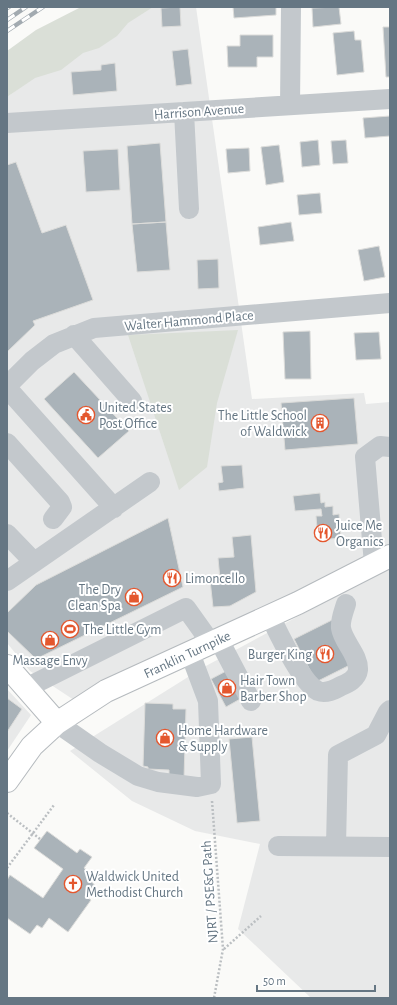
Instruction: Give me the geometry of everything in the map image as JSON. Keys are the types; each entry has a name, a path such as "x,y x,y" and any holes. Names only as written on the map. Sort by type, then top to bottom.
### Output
{"main road":[{"name":"Franklin Turnpike","path":"7,781 32,746 57,723 106,692 270,616 385,560"},
{"path":"7,666 57,723"}],"street":[{"path":"290,106 291,7"},
{"name":"Harrison Avenue","path":"7,123 390,99"},
{"path":"184,112 189,209"},
{"name":"Walter Hammond Place","path":"7,387 32,361 54,344 94,328 390,303"},
{"path":"74,335 132,401"},
{"path":"7,387 114,508"},
{"path":"7,443 60,502 62,507 53,519"},
{"path":"385,560 365,457 380,446 390,447"},
{"path":"7,581 150,482"},
{"path":"7,534 34,562"},
{"path":"270,616 285,646 307,681 318,691 330,692 352,680 357,673 356,660 341,629 346,604"},
{"path":"26,688 186,608 215,641 251,701"},
{"path":"57,723 100,753 138,776 158,782 197,787 211,784 208,701 190,653"},
{"path":"336,846 338,755 376,735 390,710"},
{"path":"278,846 390,847"}],"path":[{"name":"NJRT / PSE&G Path","path":"211,784 223,949 214,998"},
{"path":"7,868 54,805"},
{"path":"7,813 40,839"},
{"path":"223,949 261,916"}],"shaded area":[{"path":"81,7 153,7 128,23 117,36 99,48 83,53 61,70 35,78 7,97 7,51 36,30"},
{"path":"131,7 196,7 252,399 364,393 366,404 390,402 390,560 74,700 30,671 7,643 7,97"},
{"path":"238,330 217,403 207,467 179,490 128,335"},
{"path":"390,567 390,998 311,998 238,929 260,844 195,831 132,801 70,751 204,667"},
{"path":"7,689 31,715 7,751"}],"building":[{"path":"180,7 181,26 162,27 161,8"},
{"path":"233,7 276,7 276,15 234,18"},
{"path":"339,7 341,24 313,27 312,8"},
{"path":"383,27 390,27 390,77 386,77"},
{"path":"354,31 355,40 361,40 364,72 337,75 333,33"},
{"path":"240,35 273,35 273,57 257,57 257,67 228,67 227,46 240,46"},
{"path":"188,49 192,84 176,86 172,51"},
{"path":"115,63 117,91 73,95 71,72 101,70 101,65"},
{"path":"390,116 390,136 365,138 363,118"},
{"path":"318,140 320,165 302,167 300,142"},
{"path":"346,140 348,163 333,164 331,141"},
{"path":"160,143 166,222 132,224 127,146"},
{"path":"279,145 284,182 266,185 261,147"},
{"path":"249,148 250,171 228,173 226,149"},
{"path":"118,149 120,190 86,192 83,151"},
{"path":"16,162 42,233 66,225 93,300 33,321 35,325 7,352 7,165"},
{"path":"320,193 322,213 299,215 297,195"},
{"path":"166,222 170,270 137,272 132,224"},
{"path":"291,222 294,241 260,245 258,227"},
{"path":"379,246 385,277 364,281 358,250"},
{"path":"218,259 219,288 198,289 197,260"},
{"path":"310,331 311,379 285,379 283,332"},
{"path":"379,332 381,359 356,360 354,333"},
{"name":"United States Post Office","path":"74,372 129,431 98,458 44,399"},
{"name":"The Little School of Waldwick","path":"354,398 358,444 285,450 281,403"},
{"path":"242,465 244,488 219,491 218,483 223,482 221,466"},
{"path":"320,493 321,503 325,502 325,507 333,506 333,515 339,514 341,538 318,540 316,516 322,516 321,509 295,511 293,496"},
{"path":"168,518 183,587 36,659 7,631 7,613 36,585"},
{"path":"251,535 256,592 230,606 213,607 210,580 220,579 218,558 234,557 232,537"},
{"name":"Burger King","path":"332,620 354,663 316,682 294,639"},
{"name":"Hair Town Barber Shop","path":"228,670 242,698 226,707 211,679"},
{"path":"7,698 22,709 7,732"},
{"name":"Home Hardware & Supply","path":"145,703 173,704 173,709 186,709 184,779 169,778 169,770 148,769 148,767 143,766"},
{"path":"252,737 260,821 237,823 229,739"},
{"name":"Waldwick United Methodist Church","path":"47,831 77,853 80,849 92,857 84,868 96,876 92,882 95,886 87,897 91,900 68,932 49,918 42,928 37,925 30,934 7,918 7,880 10,875 43,898 63,869 34,848"}],"railway":[{"path":"7,20 26,7"},
{"path":"7,31 43,7"}],"place":[{"name":"United States Post Office","path":"86,415"},
{"name":"The Little School of Waldwick","path":"320,423"},
{"name":"Juice Me Organics","path":"323,533"},
{"name":"Limoncello","path":"172,578"},
{"name":"The Dry Clean Spa","path":"134,597"},
{"name":"The Little Gym","path":"70,629"},
{"name":"Massage Envy","path":"50,640"},
{"name":"Burger King","path":"325,654"},
{"name":"Hair Town Barber Shop","path":"227,688"},
{"name":"Home Hardware & Supply","path":"165,738"},
{"name":"Waldwick United Methodist Church","path":"73,884"}]}
